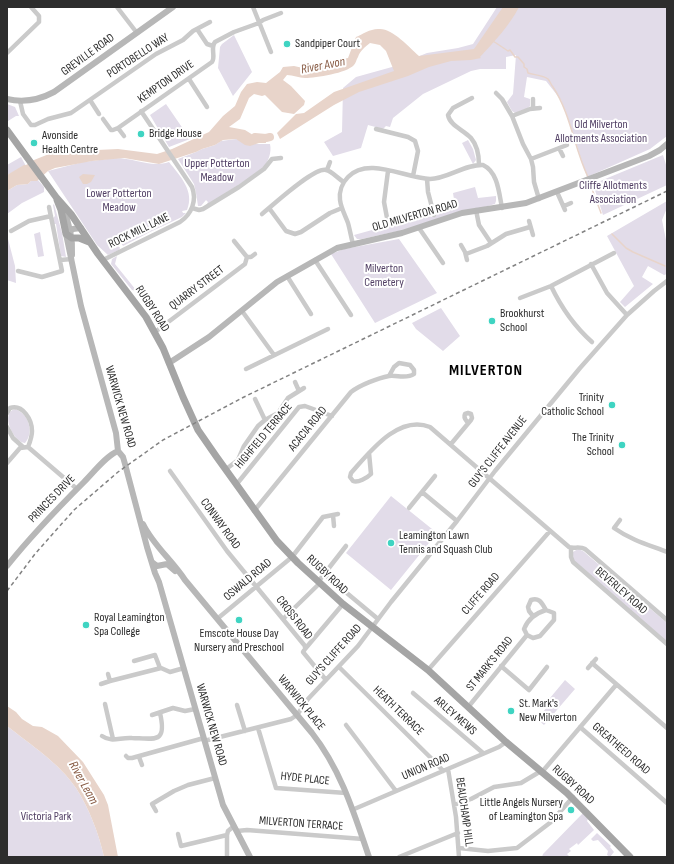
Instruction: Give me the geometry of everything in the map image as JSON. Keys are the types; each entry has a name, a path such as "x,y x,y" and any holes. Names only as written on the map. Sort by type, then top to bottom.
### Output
{"main road":[{"name":"WARWICK NEW ROAD","path":"7,130 58,199 69,234"},
{"name":"RUGBY ROAD","path":"58,199 132,297 155,332 196,426 225,470 276,540 292,557 343,604 428,670 469,706 506,742 573,797 630,857"},
{"path":"69,234 90,242"}],"street":[{"path":"7,53 39,22 39,16 31,7"},
{"path":"117,7 137,33"},
{"name":"GREVILLE ROAD","path":"7,99 20,101 40,98 54,92 173,7"},
{"path":"253,7 271,52"},
{"path":"197,29 206,44 213,46 215,42 226,36 281,13"},
{"name":"PORTOBELLO WAY","path":"20,101 23,114 30,124 34,126 48,119 69,114 156,54 183,40 197,29 210,22"},
{"path":"7,45 11,49"},
{"name":"KEMPTON DRIVE","path":"118,128 213,61 213,46"},
{"path":"189,79 207,107"},
{"path":"496,93 502,99 512,116 523,144 531,159 534,182 539,199"},
{"path":"502,99 507,95"},
{"path":"470,105 470,99 453,108 448,116 454,124 467,134 474,143 479,156 480,165"},
{"path":"533,99 533,108"},
{"path":"90,100 99,114"},
{"path":"512,116 533,108 540,108"},
{"path":"141,111 192,187 194,192 192,208 199,210 203,209 239,187 264,169 272,159 281,158"},
{"path":"103,119 111,130 118,128 124,136"},
{"path":"386,131 388,126"},
{"path":"376,128 410,137 416,142 418,151 413,176"},
{"name":"OLD MILVERTON ROAD","path":"169,363 209,337 287,276 337,248 402,233 476,210 526,204 649,156 667,144"},
{"path":"531,159 567,145"},
{"path":"560,148 563,156"},
{"path":"327,170 330,162"},
{"path":"353,244 342,208 340,196 344,182 351,174 361,169 373,168 433,179 480,165 488,168 494,176 498,187 502,208"},
{"path":"262,214 317,171 323,169 327,170 344,182"},
{"path":"388,171 384,196 388,221 393,216"},
{"path":"427,179 428,192 435,211"},
{"path":"557,192 564,208 571,203"},
{"path":"18,272 42,277 62,271 49,207"},
{"name":"ROCK MILL LANE","path":"103,260 180,222 187,216 192,208"},
{"path":"269,208 286,231 295,234 301,232 332,211 342,208"},
{"path":"476,210 479,225 491,243"},
{"path":"12,231 29,220 51,216"},
{"path":"529,221 533,235"},
{"path":"466,254 482,248 506,234 530,227"},
{"path":"69,234 76,228 81,228"},
{"path":"418,228 443,260"},
{"name":"WARWICK NEW ROAD","path":"69,234 77,293 116,433 118,452 123,457 222,805 250,857"},
{"path":"234,241 247,257"},
{"path":"461,245 466,254 467,260"},
{"path":"520,298 551,286 614,253"},
{"name":"QUARRY STREET","path":"155,332 245,264 247,257 251,257 255,254"},
{"path":"60,260 72,259"},
{"path":"315,260 351,315"},
{"path":"591,264 607,293 627,315"},
{"path":"287,276 311,314"},
{"name":"GUY'S CLIFFE AVENUE","path":"372,627 549,404 627,315 654,290 667,281"},
{"path":"551,286 563,310 581,332 592,342"},
{"path":"242,311 274,355"},
{"path":"248,361 248,368 322,329 328,329"},
{"name":"ACACIA ROAD","path":"254,511 354,390 362,385 389,376 411,376 414,371 412,366 399,363 394,367 389,376"},
{"path":"225,470 238,460 247,440 258,426 265,420 278,413 288,398 302,390 295,382"},
{"path":"258,402 265,420"},
{"name":"HIGHFIELD TERRACE","path":"236,485 299,407 305,406 332,416"},
{"path":"7,413 10,408 15,407 22,410 28,416 32,432 25,447 7,464"},
{"path":"451,444 468,423"},
{"name":"BEVERLEY ROAD","path":"369,453 371,474 367,478 356,482 353,481 350,478 351,473 376,445 391,434 414,424 424,424 430,427 550,531 571,548 578,547 585,549 667,620"},
{"path":"7,427 13,438 77,489"},
{"name":"PRINCES DRIVE","path":"7,566 39,528 110,457 118,452"},
{"name":"CONWAY ROAD","path":"170,471 225,549 256,587"},
{"path":"409,508 436,476"},
{"path":"432,480 436,484"},
{"path":"422,492 457,521"},
{"name":"OSWALD ROAD","path":"217,619 292,557 323,516 335,514 334,526"},
{"name":"WARWICK PLACE","path":"139,515 147,531 185,580"},
{"path":"620,520 614,528 621,533 646,545 667,552"},
{"name":"CLIFFE ROAD","path":"428,670 550,531"},
{"path":"283,619 319,582 346,546"},
{"name":"BEVERLEY ROAD","path":"571,548 571,557 573,562 667,644"},
{"path":"152,560 153,552 157,550 164,553"},
{"name":"WARWICK NEW ROAD","path":"159,582 158,572 166,559 164,553"},
{"name":"WARWICK PLACE","path":"152,560 155,565 170,565 185,580 297,715 326,753 340,777 369,857"},
{"path":"324,574 378,619"},
{"name":"CROSS ROAD","path":"256,587 305,646 303,652 326,680"},
{"name":"ST MARK'S ROAD","path":"531,600 538,600 546,610 554,613 555,618 553,622 540,636 533,638 527,635 524,629 533,616 528,607 531,600"},
{"path":"305,649 343,604"},
{"path":"533,616 546,610"},
{"name":"GUY'S CLIFFE ROAD","path":"297,715 304,703 358,646 372,627"},
{"name":"ST MARK'S ROAD","path":"469,706 527,635"},
{"path":"134,661 155,655 160,668"},
{"path":"588,668 594,661 616,685 667,728"},
{"path":"501,666 529,690 547,667"},
{"name":"HEATH TERRACE","path":"339,667 437,764 445,770"},
{"path":"100,684 160,668 164,668 170,672 184,668"},
{"path":"108,674 110,681"},
{"path":"454,805 471,799 494,787 521,783 542,772 616,685"},
{"name":"ARLEY MEWS","path":"413,693 483,754"},
{"path":"105,704 113,739"},
{"path":"237,705 245,731"},
{"path":"152,715 173,708 185,711 195,709"},
{"path":"102,736 108,740 132,738 148,740 158,737 163,726 160,713"},
{"path":"126,756 130,758 258,728 291,719 297,715"},
{"path":"346,725 396,791"},
{"name":"GREATHEED ROAD","path":"580,726 667,803"},
{"name":"HYDE PLACE","path":"258,728 274,786 276,788 346,793"},
{"path":"353,734 357,730"},
{"name":"UNION ROAD","path":"352,810 499,747 506,742"},
{"path":"139,756 142,765"},
{"name":"BEAUCHAMP HILL","path":"445,770 454,805 458,833 459,857"},
{"path":"156,811 152,804 174,791 188,785 215,778"},
{"path":"459,848 488,851 517,848 551,822 573,797"},
{"path":"178,834 181,846 227,834 228,831 235,829"},
{"name":"MILVERTON TERRACE","path":"235,829 363,839"},
{"path":"399,857 458,833"},
{"path":"227,834 227,857"}],"green space":[{"name":"Old Milverton Allotments Association","path":"497,7 667,7 667,136 650,149 587,177 561,100 546,81 527,77 524,97 530,99 530,106 515,113 512,111 507,102 513,94 516,55 506,57 506,69 480,69 471,71 423,94 393,118 390,127 386,126 383,129 368,125 361,148 333,156 324,142 342,132 343,88 356,77 392,67 427,53 473,44"},
{"path":"234,35 252,72 233,96 218,68 220,47"},
{"path":"7,104 15,107 19,116 16,116 8,121"},
{"path":"166,104 190,139 169,147 150,115"},
{"name":"Upper Potterton Meadow","path":"236,139 256,144 270,144 270,154 265,166 263,169 206,206 208,202 206,200 201,206 198,206 194,184 178,159 215,145 221,141"},
{"path":"468,140 473,149 476,160 473,164 462,143"},
{"name":"Cliffe Allotments Association","path":"663,155 667,168 667,185 603,215 593,184"},
{"path":"21,157 26,166 7,175 7,165"},
{"name":"Lower Potterton Meadow","path":"116,158 156,164 169,162 178,173 188,190 189,203 187,210 182,211 183,213 186,213 182,217 123,246 121,243 118,245 120,248 119,250 108,255 97,245 48,171 83,162"},
{"path":"38,180 44,187 44,192 22,203 7,214 7,191 17,185 28,184 31,181"},
{"path":"475,187 478,198 496,196 495,204 403,230 362,239 357,239 354,235 430,214 431,217 436,216 437,212 455,206 453,193"},
{"path":"667,201 667,208 662,220 667,245 667,274 664,275 648,266 642,277 653,284 625,307 620,302 634,286 607,236"},
{"path":"54,204 62,233 66,257 61,256 56,224 54,224 53,218 55,216"},
{"path":"40,232 44,256 38,257 34,234"},
{"path":"7,235 15,266 16,283 7,280"},
{"name":"Milverton Cemetery","path":"399,239 437,293 375,323 331,254 344,249"},
{"path":"117,256 115,264 137,290 136,291 132,290 111,264 112,259"},
{"path":"441,308 460,336 443,351 416,329 412,323"},
{"path":"15,409 23,414 29,423 30,428 28,439 25,443 16,438 8,421 11,412"},
{"name":"Leamington Lawn Tennis and Squash Club","path":"391,496 437,533 391,590 346,553"},
{"path":"578,549 583,551 667,623 667,642 573,560 573,552"},
{"path":"565,680 575,689 544,725 537,719 548,706 545,704"},
{"name":"Victoria Park","path":"7,726 53,762 76,788 93,821 104,857 7,857"},
{"path":"583,813 594,830 578,845 577,843 569,849 571,851 567,854 570,857 542,857 543,854"},
{"path":"597,833 611,846 610,847 614,852 610,857 607,855 608,851 598,840 593,841 591,839"}],"water":[{"name":"River Avon","path":"503,7 519,7 506,27 480,57 481,58 451,61 429,67 408,76 359,92 334,105 280,139 277,133 296,114 304,113 334,92 394,71 386,51 380,45 370,43 361,51 354,65 345,70 310,78 287,75 283,80 305,101 304,105 294,114 282,112 265,95 262,96 254,94 249,98 240,119 229,127 245,130 253,135 265,135 266,143 259,143 250,146 245,145 236,139 223,140 215,145 159,164 124,158 92,161 55,168 48,171 37,181 17,185 7,191 7,175 34,160 54,152 118,149 157,154 172,149 209,132 223,116 235,106 241,92 247,84 257,82 266,83 280,72 283,67 294,66 303,68 348,58 356,37 370,30 380,29 390,32 401,39 419,56 474,49"},
{"path":"83,174 95,175 91,182 83,184 79,177"},
{"name":"River Leam","path":"7,706 33,726 42,727 58,736 83,762 104,795 108,805 118,857 104,857 89,813 81,796 69,779 53,762 7,726"}],"waterway":[{"path":"493,41 508,51 510,50 515,57 518,57 524,64 524,67 527,69 528,73 544,77 549,80 564,108 588,177"},
{"name":"River Avon","path":"255,137 270,137"},
{"path":"589,181 601,213"},
{"path":"612,234 626,248 665,266"}],"railway":[{"path":"7,591 35,554 74,510 118,472 163,440 242,398 667,191"}],"place":[{"name":"Sandpiper Court","path":"287,44"},
{"name":"Bridge House","path":"141,134"},
{"name":"Avonside Health Centre","path":"34,143"},
{"name":"Brookhurst School","path":"492,321"},
{"name":"Trinity Catholic School","path":"612,405"},
{"name":"The Trinity School","path":"622,445"},
{"name":"Leamington Lawn Tennis and Squash Club","path":"391,543"},
{"name":"Emscote House Day Nursery and Preschool","path":"239,620"},
{"name":"Royal Leamington Spa College","path":"86,625"},
{"name":"St. Mark's New Milverton","path":"511,711"},
{"name":"Little Angels Nursery of Leamington Spa","path":"571,810"}],"district":[{"name":"MILVERTON","path":"486,371"}]}
